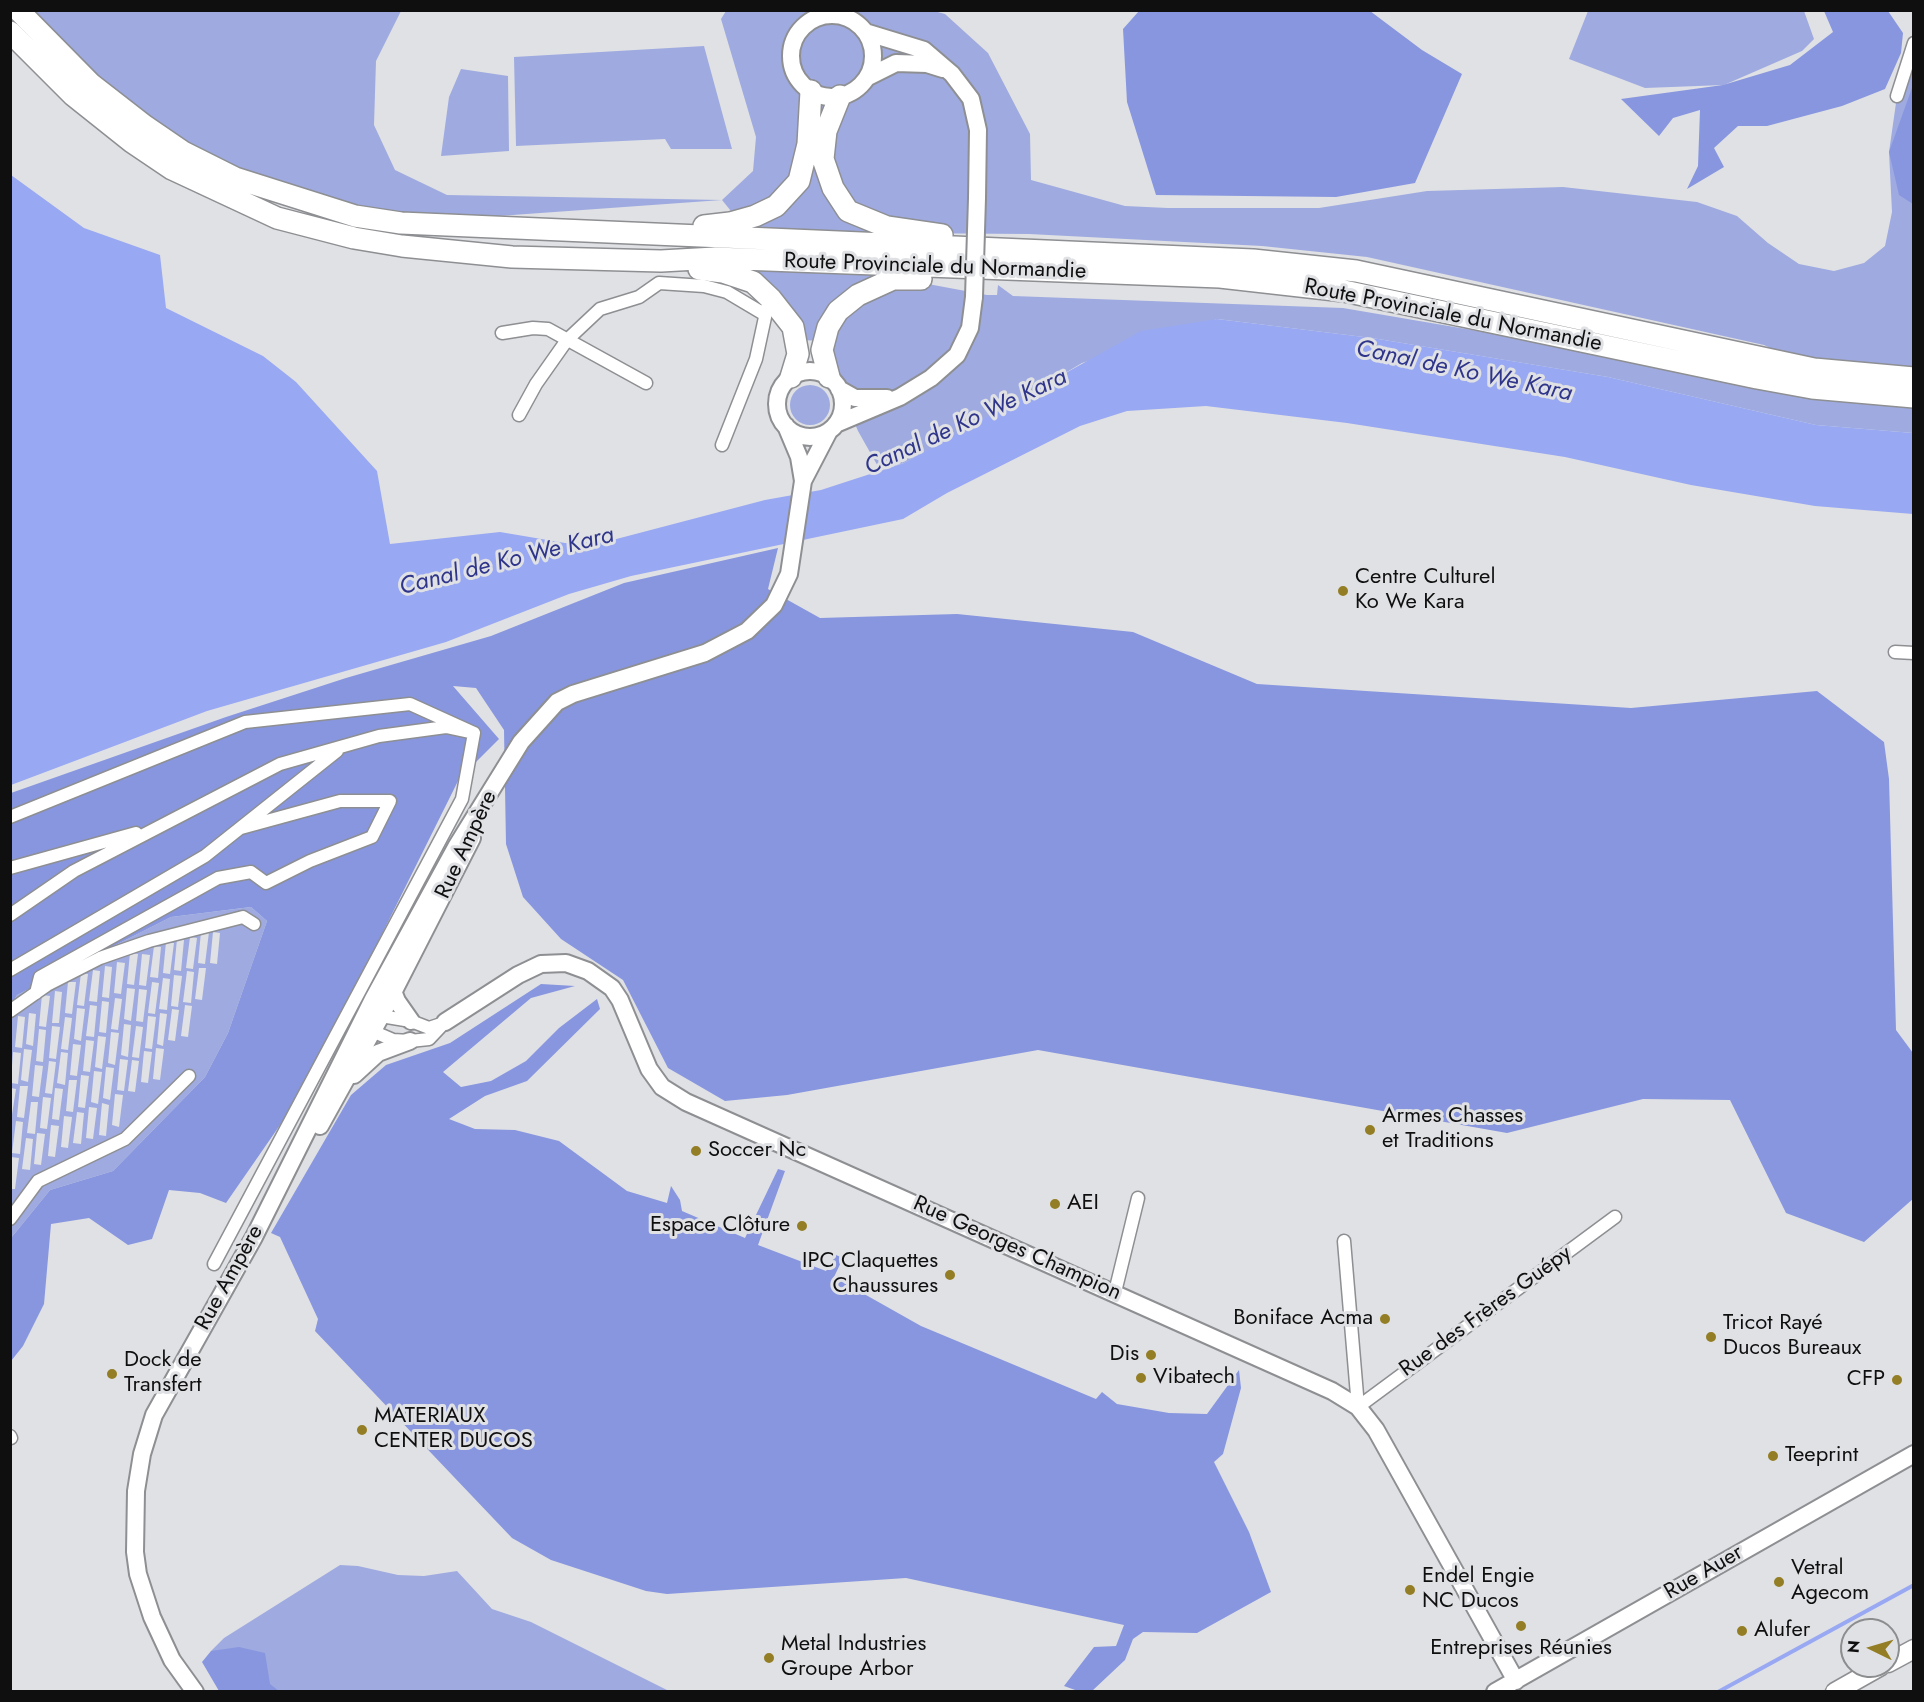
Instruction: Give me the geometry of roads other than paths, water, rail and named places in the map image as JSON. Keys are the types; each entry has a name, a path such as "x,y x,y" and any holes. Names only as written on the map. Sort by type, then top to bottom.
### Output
{"highway":[{"name":"Route Provinciale du Normandie","path":"18,10 91,84 183,152 235,178 356,216 401,223 639,233 1011,260 1220,277 1344,291 1757,378 1812,388 1914,397"},
{"name":"Route Provinciale du Normandie","path":"10,32 73,95 132,142 172,169 206,187 277,218 354,238 402,246 512,257 662,261 715,258 1253,260 1356,271 1814,369 1914,378"},
{"path":"639,233 730,223 755,216 776,206 799,181 808,144 811,91"},
{"path":"840,96 826,131 824,159 834,188 848,211 887,227 928,232 1011,260"},
{"path":"834,383 822,350 828,327 838,311 858,295 893,279 964,279 1011,260"},
{"path":"662,261 723,272 753,282 768,307 793,327 798,354 791,377"}],"main road":[{"path":"786,426 793,432 811,436 900,397 931,378 957,355 970,328 974,297 978,130 971,99 952,74 924,50 857,22 834,15 817,15 801,30 792,54 796,75 811,91 830,97 840,96 861,86 868,77 873,55 857,22"},
{"path":"868,77 896,63 927,64 944,69"},
{"path":"801,487 799,457 781,418 777,400 784,383 791,377 810,370 855,398 900,397"},
{"path":"801,487 843,407 834,383"},
{"name":"Rue Ampère","path":"195,1692 172,1660 152,1617 138,1575 134,1528 136,1491 142,1454 154,1415 273,1200 352,1040 426,902 521,742 557,702 573,694 705,653 747,631 774,605 789,574 801,487"},
{"name":"Rue Ampère","path":"273,1200 291,1179 339,1092 466,854 502,772"},
{"name":"Rue Georges Champion","path":"445,1022 519,975 541,964 566,963 588,971 612,988 620,1000 649,1069 662,1087 686,1102 1332,1391 1358,1407 1376,1430 1516,1681"},
{"path":"393,991 411,1021"},
{"path":"339,1092 378,1053 410,1041"},
{"name":"Rue Auer","path":"1495,1692 1914,1454"},
{"path":"1900,1657 1914,1649"},
{"path":"1835,1692 1860,1678"}],"street":[{"path":"1898,96 1914,43"},
{"path":"519,415 536,384 567,340 600,309 639,297 659,283 704,286 768,307 756,359 722,445"},
{"path":"502,333 533,328 548,329 646,383"},
{"path":"1895,652 1914,653"},
{"path":"10,817 245,722 410,704 474,733"},
{"path":"10,915 74,871 280,764 379,736 446,727 474,733"},
{"path":"214,1264 462,799 474,733"},
{"path":"10,970 205,856 344,746"},
{"path":"36,993 40,977 218,878 251,872 266,883 310,861 372,837 390,801 340,801 241,828"},
{"path":"10,868 160,826"},
{"path":"352,1040 375,1022 426,902"},
{"path":"10,1011 36,993 100,958 149,941 243,917 254,924"},
{"name":"Rue Georges Champion","path":"375,1022 411,1021 429,1028 445,1022"},
{"path":"375,1022 393,1040 410,1041"},
{"name":"Rue Georges Champion","path":"410,1041 429,1039 445,1022"},
{"path":"10,1220 38,1181 125,1139 189,1076"},
{"path":"1115,1292 1138,1198"},
{"name":"Rue des Frères Guépy","path":"1358,1407 1615,1217"},
{"path":"1344,1241 1358,1407"}],"water":[{"name":"Canal de Ko We Kara","path":"11,175 84,228 160,255 166,308 263,356 296,382 377,471 390,544 500,532 565,543 605,542 765,500 821,490 904,463 1141,331 1217,319 1372,338 1608,377 1816,425 1913,433 1913,514 1815,506 1691,485 1565,457 1347,423 1206,406 1127,411 1080,426 947,493 903,519 631,576 569,594 446,642 207,711 11,785"}],"waterway":[{"path":"1718,1692 1914,1585"}],"place":[{"name":"Centre Culturel Ko We Kara","path":"1343,591"},
{"name":"Armes Chasses et Traditions","path":"1370,1130"},
{"name":"Soccer Nc","path":"696,1151"},
{"name":"AEI","path":"1055,1204"},
{"name":"Espace Clôture","path":"802,1226"},
{"name":"IPC Claquettes Chaussures","path":"950,1275"},
{"name":"Boniface Acma","path":"1385,1319"},
{"name":"Tricot Rayé Ducos Bureaux","path":"1711,1337"},
{"name":"Dis","path":"1151,1355"},
{"name":"Dock de Transfert","path":"112,1374"},
{"name":"Vibatech","path":"1141,1378"},
{"name":"CFP","path":"1897,1380"},
{"name":"MATERIAUX CENTER DUCOS","path":"362,1430"},
{"name":"Teeprint","path":"1773,1456"},
{"name":"Vetral Agecom","path":"1779,1582"},
{"name":"Endel Engie NC Ducos","path":"1410,1590"},
{"name":"Entreprises Réunies","path":"1521,1626"},
{"name":"Alufer","path":"1742,1631"},
{"name":"Metal Industries Groupe Arbor","path":"769,1658"}]}
